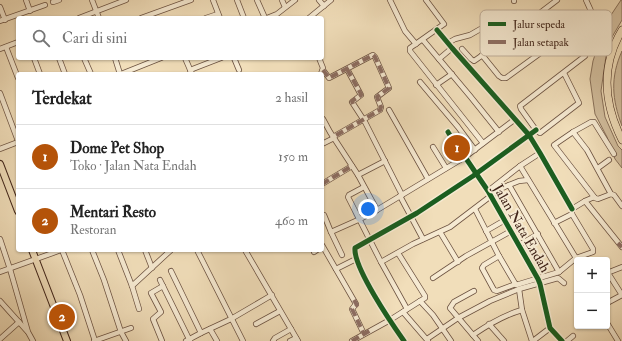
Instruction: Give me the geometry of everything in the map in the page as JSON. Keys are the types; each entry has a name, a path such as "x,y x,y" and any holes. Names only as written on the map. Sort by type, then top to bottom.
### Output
{"highway":[{"path":"612,52 622,30"},
{"path":"622,37 611,69 610,86 613,108 622,134"},
{"path":"611,56 607,85 611,114 622,140"}],"main road":[{"path":"0,164 2,173 16,206"},
{"path":"33,252 67,341"}],"street":[{"path":"26,0 30,11"},
{"path":"53,2 59,0"},
{"path":"92,0 98,16"},
{"path":"85,16 126,0"},
{"path":"147,16 191,0"},
{"path":"213,0 219,16"},
{"path":"237,0 243,16"},
{"path":"258,0 265,16"},
{"path":"282,0 285,7"},
{"path":"272,16 277,14 295,0"},
{"path":"319,0 324,6"},
{"path":"312,16 331,0"},
{"path":"390,0 405,31 416,44"},
{"path":"426,0 444,24 410,48 410,50 483,143"},
{"path":"544,10 557,0"},
{"path":"586,0 591,10"},
{"path":"0,7 2,20 45,5"},
{"path":"448,43 455,39 470,35 480,29"},
{"path":"437,30 514,120 529,135 593,251 592,253 579,257"},
{"path":"423,40 499,132"},
{"path":"0,49 16,43"},
{"path":"6,47 16,73"},
{"path":"439,59 452,48"},
{"path":"462,49 472,61 480,56"},
{"path":"324,74 328,78 373,56 389,88 377,97 381,107 380,110 324,143"},
{"path":"483,56 499,76 506,78 536,56"},
{"path":"564,73 579,103 541,132 536,130 520,106 585,56"},
{"path":"35,60 39,72"},
{"path":"60,60 64,72"},
{"path":"85,60 90,72"},
{"path":"116,60 119,72"},
{"path":"125,72 156,60"},
{"path":"187,60 191,72 217,60"},
{"path":"235,60 239,70"},
{"path":"319,60 322,72"},
{"path":"347,69 361,94 361,96 352,101 353,104 364,120 385,161 410,217 423,240"},
{"path":"436,85 452,74"},
{"path":"420,82 475,150"},
{"path":"0,93 16,135"},
{"path":"389,110 428,179"},
{"path":"331,232 377,210 465,157 514,120"},
{"path":"324,121 358,175 377,210"},
{"path":"611,194 598,199 594,197 554,146 556,143 573,132 591,122 594,122 614,154"},
{"path":"404,341 373,293 356,260 355,248 410,217 476,174 536,130"},
{"name":"Jalan Nata Endah","path":"448,132 488,191 539,281 550,328 562,341"},
{"path":"573,132 587,150 611,194 614,195 622,206"},
{"path":"0,148 16,142"},
{"path":"433,147 446,168"},
{"path":"488,191 520,166 540,153"},
{"path":"598,168 608,160"},
{"path":"358,175 385,161"},
{"path":"324,183 352,166"},
{"path":"520,166 575,257"},
{"path":"381,262 398,252 450,227 500,189 519,181 528,180"},
{"path":"509,185 559,272"},
{"path":"364,187 348,196 405,310 427,340 458,318 490,300 559,272 574,260"},
{"path":"554,223 572,212 585,201 594,197"},
{"path":"585,201 622,247"},
{"path":"475,209 499,256 516,284"},
{"path":"324,215 342,255"},
{"path":"486,231 504,220"},
{"path":"433,278 511,231"},
{"path":"440,232 458,262"},
{"path":"519,245 538,234"},
{"path":"0,239 28,332"},
{"path":"324,249 356,304 352,309 364,334"},
{"path":"0,272 56,252"},
{"path":"63,252 80,295 94,341 131,328"},
{"path":"93,252 104,280 121,332 126,341"},
{"path":"119,252 139,309"},
{"path":"147,252 152,268"},
{"path":"132,286 169,252"},
{"path":"198,252 243,341"},
{"path":"246,252 297,340 290,341"},
{"path":"352,341 425,298 398,252"},
{"path":"499,256 484,265 482,268 494,290 497,291 516,284 558,278 564,283"},
{"path":"336,269 356,260"},
{"path":"610,272 622,266"},
{"path":"171,271 201,333"},
{"path":"610,277 622,295 610,301"},
{"path":"160,280 188,340 231,319 272,295"},
{"path":"162,341 153,319 160,314 160,311 152,293 163,286"},
{"path":"520,289 522,310 533,341 550,328"},
{"path":"474,291 451,305 450,308 478,341"},
{"path":"0,301 28,332 33,341"},
{"path":"420,301 443,328 451,341"},
{"path":"473,335 489,324 510,313 522,310"},
{"path":"256,324 280,311"},
{"path":"0,339 19,322"},
{"path":"489,324 504,341"},
{"path":"610,328 618,341"},
{"path":"210,329 217,341"},
{"path":"273,341 275,338 291,329"},
{"path":"567,341 573,336"}],"shaded area":[{"path":"622,0 622,20 612,37 612,14"},
{"path":"622,51 622,126 614,98 614,79"},
{"path":"595,56 606,56 601,91 605,117 618,146 622,150 622,168 615,159 607,137 595,114 590,79"}],"marked path":[{"path":"323,70 329,78 373,55 389,88 377,97 381,107 380,110 333,137"},
{"path":"347,69 361,94 352,101 353,104"},
{"path":"324,183 352,166"},
{"path":"618,243 622,247"},
{"path":"354,300 357,305 352,309 364,334"},
{"path":"352,341 371,330"}],"cycle path":[{"path":"437,30 529,135 572,209"},
{"path":"404,341 366,281 356,257 355,248 417,213 473,176 536,130"},
{"path":"448,132 488,191 538,279 550,328 562,341"}],"place":[{"name":"Dome Pet Shop","path":"457,148"},
{"name":"Mentari Resto","path":"62,317"}]}
